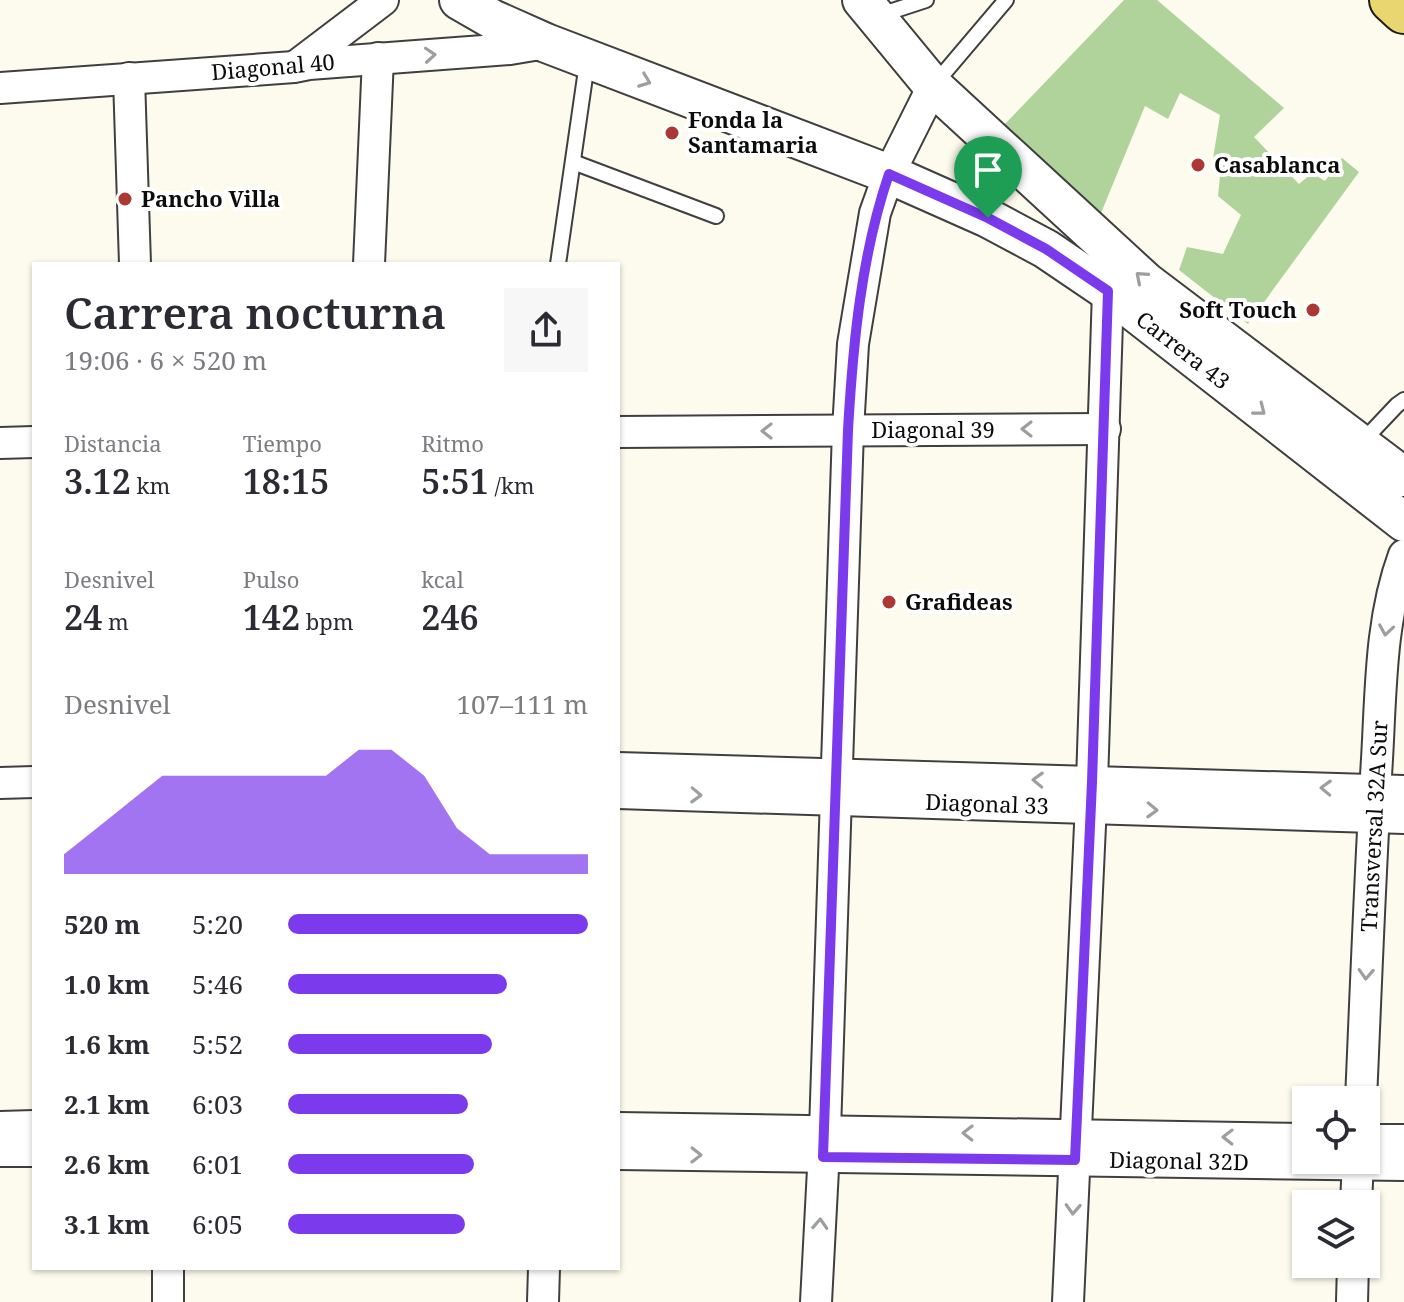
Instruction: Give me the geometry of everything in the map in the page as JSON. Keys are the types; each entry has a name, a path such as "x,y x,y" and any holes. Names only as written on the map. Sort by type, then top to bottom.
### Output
{"main road":[{"path":"1392,0 1404,11"}],"street":[{"path":"294,67 383,0"},
{"name":"Carrera 43","path":"459,0 492,19 546,43 889,174 988,218 1046,249 1108,291 1404,522"},
{"name":"Carrera 43","path":"868,9 933,86 1146,282 1404,477"},
{"name":"Diagonal 40","path":"0,88 294,67 510,49 546,43"},
{"path":"369,262 378,58"},
{"path":"129,78 135,262"},
{"path":"816,1302 853,344 875,213 889,174 933,86"},
{"path":"1068,1302 1092,795 1108,291"},
{"name":"Diagonal 39","path":"620,432 1105,429"},
{"path":"0,443 32,442"},
{"name":"Transversal 32A Sur","path":"1362,1086 1384,799 1384,638 1395,578 1404,555"},
{"name":"Diagonal 33","path":"620,768 836,786 1092,795 1384,799 1404,818"},
{"path":"0,783 32,782"},
{"name":"Diagonal 33","path":"620,793 836,786"},
{"path":"0,1127 32,1126"},
{"name":"Diagonal 32D","path":"620,1128 824,1144"},
{"name":"Diagonal 32D","path":"1076,1147 1292,1139"},
{"name":"Diagonal 32D","path":"1380,1148 1404,1140"},
{"name":"Diagonal 32D","path":"620,1154 824,1144 1292,1152"},
{"path":"0,1151 32,1151"},
{"name":"Diagonal 32D","path":"1380,1159 1404,1165"},
{"path":"168,1270 168,1302"},
{"path":"543,1302 544,1270"},
{"path":"1352,1302 1353,1278"}],"lane":[{"path":"868,9 926,0"},
{"path":"933,86 1006,0"},
{"path":"558,262 588,59"},
{"path":"573,162 716,216"},
{"path":"1360,445 1404,400"}],"green space":[{"name":"Casablanca","path":"1124,0 1157,0 1284,108 1254,137 1299,184 1312,173 1325,181 1342,158 1359,172 1248,324 1179,270 1187,247 1223,254 1241,215 1218,196 1221,166 1212,165 1220,115 1180,93 1168,119 1145,106 1099,218 1004,125"}],"place":[{"name":"Fonda la Santamaria","path":"672,133"},
{"name":"Casablanca","path":"1198,165"},
{"name":"Pancho Villa","path":"125,199"},
{"name":"Soft Touch","path":"1313,310"},
{"name":"Grafideas","path":"889,602"}],"route":[{"path":"889,174 988,218 1046,249 1108,291 1092,782 1075,1160 823,1157 848,430 853,344 875,213 889,174"}]}
